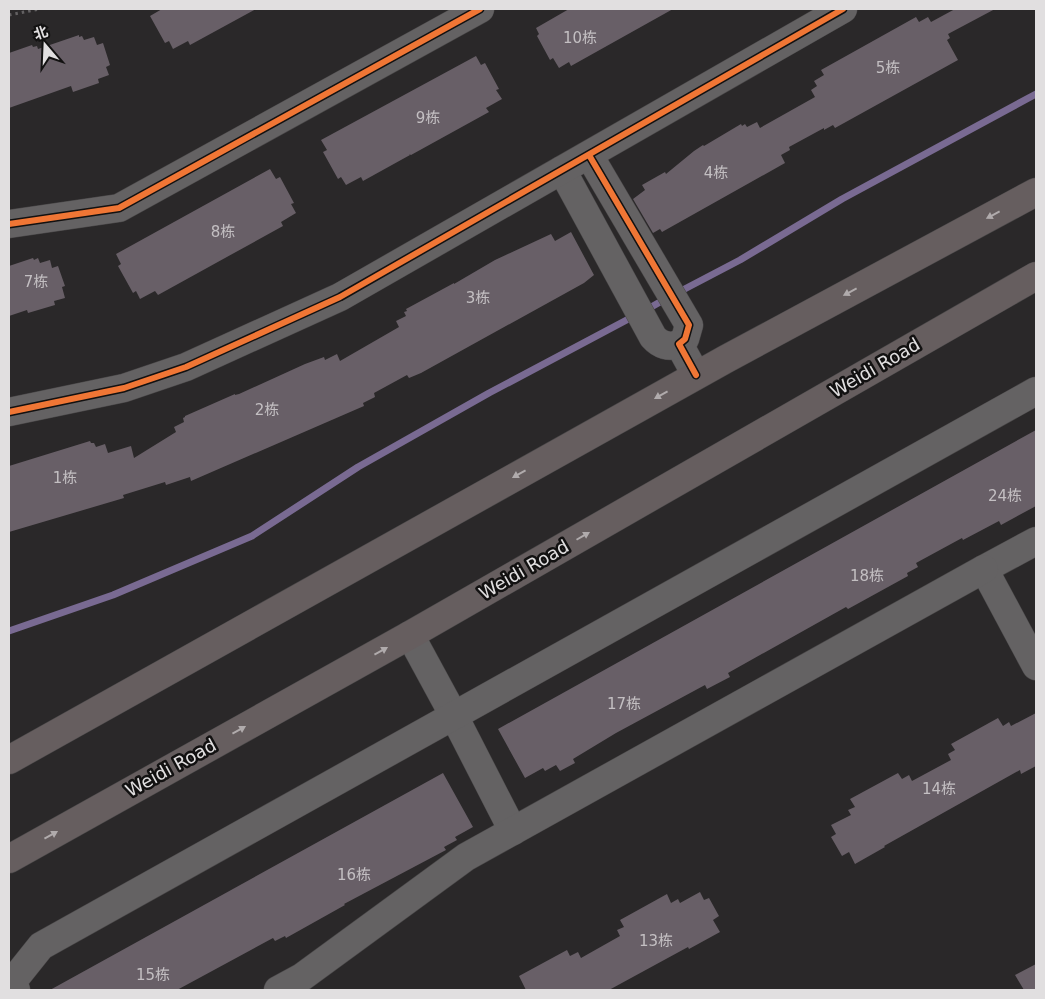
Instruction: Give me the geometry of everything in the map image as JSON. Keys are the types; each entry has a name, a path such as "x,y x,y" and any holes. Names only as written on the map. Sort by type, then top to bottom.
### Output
{"main road":[{"path":"9,760 696,375 1036,192"},
{"name":"Weidi Road","path":"9,859 410,635 1036,276"}],"street":[{"path":"9,224 118,208 480,9"},
{"path":"9,412 124,388 186,367 340,297 843,9"},
{"path":"562,170 653,337 664,345 674,346 679,344 685,339 688,325 589,155"},
{"path":"679,344 696,375"},
{"path":"16,990 13,981 41,946 1036,391"},
{"path":"278,990 302,977 466,857 1036,541"},
{"path":"984,569 1036,666"},
{"path":"410,635 513,831"}],"path":[{"path":"9,15 40,9"}],"building":[{"path":"162,9 256,9 190,45 188,41 173,49 169,41 165,43 150,16"},
{"path":"569,9 673,9 571,66 569,62 559,68 553,58 550,60 537,36 539,34 536,28"},
{"path":"955,9 995,9 948,34 950,38 947,40 958,60 835,128 833,125 824,130 824,128 789,147 790,150 781,155 785,163 662,232 660,229 653,233 633,199 645,190 642,185 665,172 666,174 703,145 741,124 742,126 745,124 747,127 757,122 760,128 815,97 811,90 817,86 814,81 824,75 821,70 916,17 919,22 928,17 931,22"},
{"path":"79,35 84,40 94,37 97,45 103,43 110,65 106,67 109,75 98,79 99,83 73,92 71,86 9,108 9,53 32,45 33,47 37,46 38,49"},
{"path":"476,56 481,65 485,63 499,89 496,90 502,99 486,108 489,112 411,155 409,154 363,181 361,177 346,185 341,177 338,179 323,152 327,150 321,140"},
{"path":"270,169 276,179 280,177 294,203 291,204 296,213 281,222 283,226 158,295 155,291 140,299 136,291 133,293 118,266 121,264 116,254"},
{"path":"571,232 594,275 584,283 421,373 409,378 407,375 374,393 375,397 363,403 364,406 191,481 190,477 166,485 165,482 123,495 124,498 9,532 9,466 90,441 96,447 105,444 108,453 131,446 134,458 176,432 174,427 184,422 183,418 185,416 324,357 325,360 337,354 340,361 399,327 396,321 406,316 404,312 407,311 406,309 495,260 551,234 555,241"},
{"path":"33,258 34,260 38,258 40,263 50,260 52,268 58,266 65,286 62,287 65,298 54,301 55,305 28,313 27,310 9,316 9,266"},
{"path":"1036,430 1036,506 1001,525 999,521 963,540 962,538 916,563 918,567 907,573 908,576 848,609 846,607 728,673 730,677 707,689 705,685 616,733 573,759 575,763 560,771 556,765 545,771 543,768 525,778 498,729"},
{"path":"1036,713 1036,766 1021,774 1020,770 855,864 849,852 842,856 831,837 836,834 831,825 851,815 848,810 855,807 850,799 898,773 902,779 909,775 912,781 951,760 948,754 955,750 951,744 998,718 1003,726 1009,722 1011,726"},
{"path":"443,773 473,827 455,837 457,840 444,847 446,850 344,904 286,938 285,936 275,941 273,938 177,990 50,990"},
{"path":"700,892 704,900 709,898 719,916 713,920 720,932 689,949 688,947 609,990 526,990 519,976 567,950 570,956 578,952 581,958 620,936 617,930 624,927 620,920 667,894 671,903 678,899 680,903"},
{"path":"1036,964 1036,990 1024,990 1015,975"}],"waterway":[{"path":"677,293 740,260 842,199 1036,94"},
{"path":"646,310 667,298"},
{"path":"9,631 113,595 252,536 358,467 489,393 636,315"}],"cycle path":[{"path":"9,224 119,208 480,9"},
{"path":"9,412 124,388 186,367 340,297 843,9"},
{"path":"589,155 689,325 685,339 679,344 696,375"}]}
